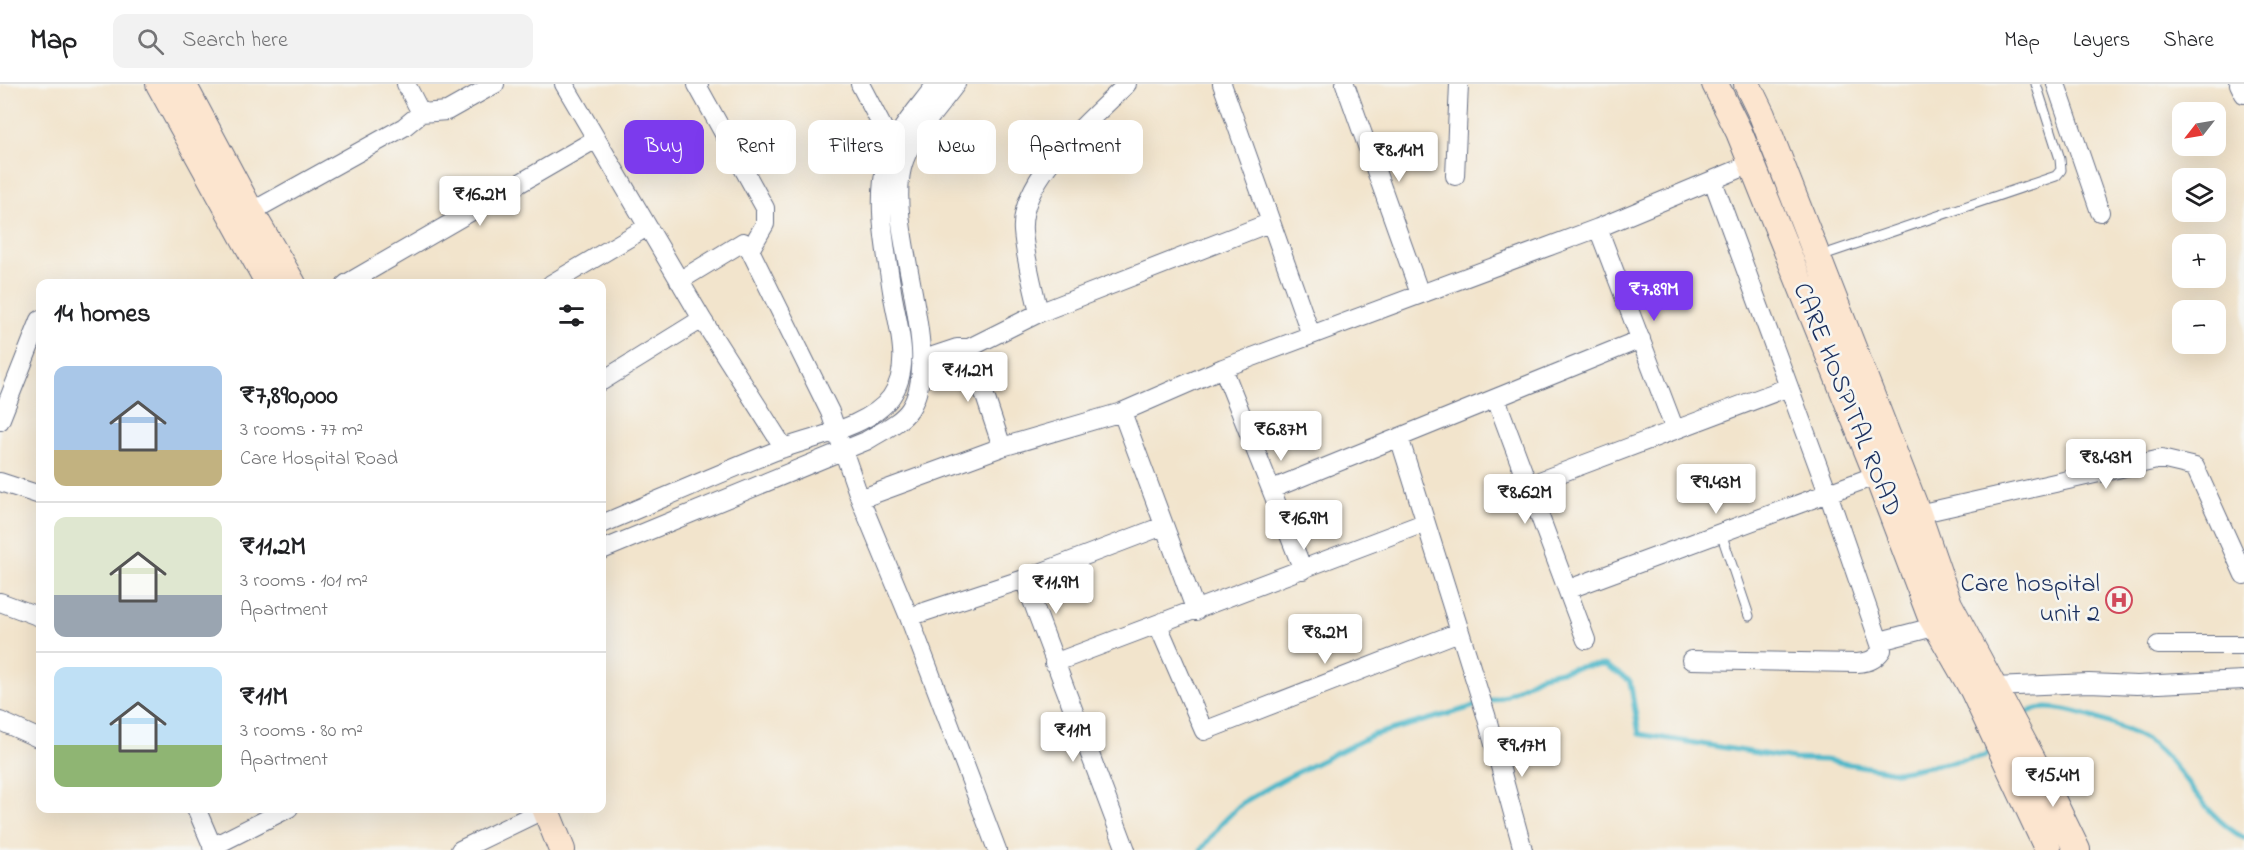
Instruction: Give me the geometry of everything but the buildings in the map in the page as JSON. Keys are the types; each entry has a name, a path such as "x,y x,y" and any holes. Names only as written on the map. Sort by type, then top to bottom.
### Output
{"street":[{"path":"159,84 266,279"},
{"path":"183,84 289,279"},
{"path":"406,84 421,112"},
{"path":"251,212 404,127 421,112 447,111 495,84"},
{"path":"564,84 679,281 784,448"},
{"path":"699,84 765,208 765,224 750,250"},
{"path":"860,84 879,120"},
{"path":"905,127 936,84"},
{"path":"606,548 866,441 905,415 916,395 921,360 913,291 901,230 899,185 907,152 956,84"},
{"path":"1039,313 1023,230 1027,197 1061,150 1127,84"},
{"path":"1222,84 1269,223 1311,335"},
{"path":"1345,84 1420,294"},
{"path":"1455,176 1459,84"},
{"name":"CARE HOSPITAL ROAD","path":"1715,84 1751,164 1877,475 1947,624 1994,702"},
{"name":"CARE HOSPITAL ROAD","path":"1747,84 1762,115 1918,514 1947,624"},
{"path":"2056,84 2100,212"},
{"path":"2239,84 2244,94"},
{"path":"355,279 596,139"},
{"path":"860,499 1002,447 1122,412 1223,368 1598,228 1751,164"},
{"path":"606,522 784,448 836,430 872,414 891,397 900,376 903,349 890,271 882,198 884,174"},
{"path":"1690,660 1868,663 1882,650 1828,493 1713,181"},
{"path":"921,360 969,348 1039,313 1269,223"},
{"path":"559,279 647,227"},
{"path":"1598,228 1675,430"},
{"path":"679,281 743,242 750,250 830,412 860,499 909,618 997,850"},
{"path":"606,379 702,319"},
{"path":"0,422 36,330"},
{"path":"1272,489 1641,339"},
{"path":"969,348 1002,447"},
{"path":"1223,368 1303,570"},
{"path":"1529,485 1788,387"},
{"path":"1496,399 1569,589 1586,640"},
{"path":"1122,412 1196,610"},
{"path":"1399,437 1424,523 1486,715 1523,850"},
{"path":"1918,514 2160,459 2181,462 2195,467 2244,575"},
{"path":"1569,589 1877,475"},
{"path":"0,482 36,494"},
{"path":"1054,663 1424,523"},
{"path":"909,618 1024,579 1163,526"},
{"path":"1024,579 1126,850"},
{"path":"0,602 36,616"},
{"path":"1880,641 1947,624"},
{"path":"1158,625 1204,731 1459,632"},
{"path":"2158,645 2244,645"},
{"path":"1994,702 2088,683 2137,685 2244,680"},
{"path":"1994,702 2036,766 2076,850"},
{"path":"1994,702 2018,785 2048,850"},
{"path":"3,726 36,738"},
{"path":"198,813 213,848 280,813"},
{"path":"460,850 537,813"},
{"path":"547,813 562,850"}],"lane":[{"path":"1817,257 2056,176 2061,170 2060,159 2036,84"},
{"path":"1721,532 1749,616"}],"waterway":[{"path":"1201,850 1222,823 1242,803 1282,780 1373,735 1505,696 1542,675 1585,666 1605,665 1630,681 1639,734 1794,759 1825,760 1896,772 1985,756 1991,748"},
{"path":"2018,720 2033,710 2060,709 2096,718 2145,739 2167,757 2217,818 2244,838"}],"place":[{"name":"Care hospital unit 2","path":"2119,600"}]}
